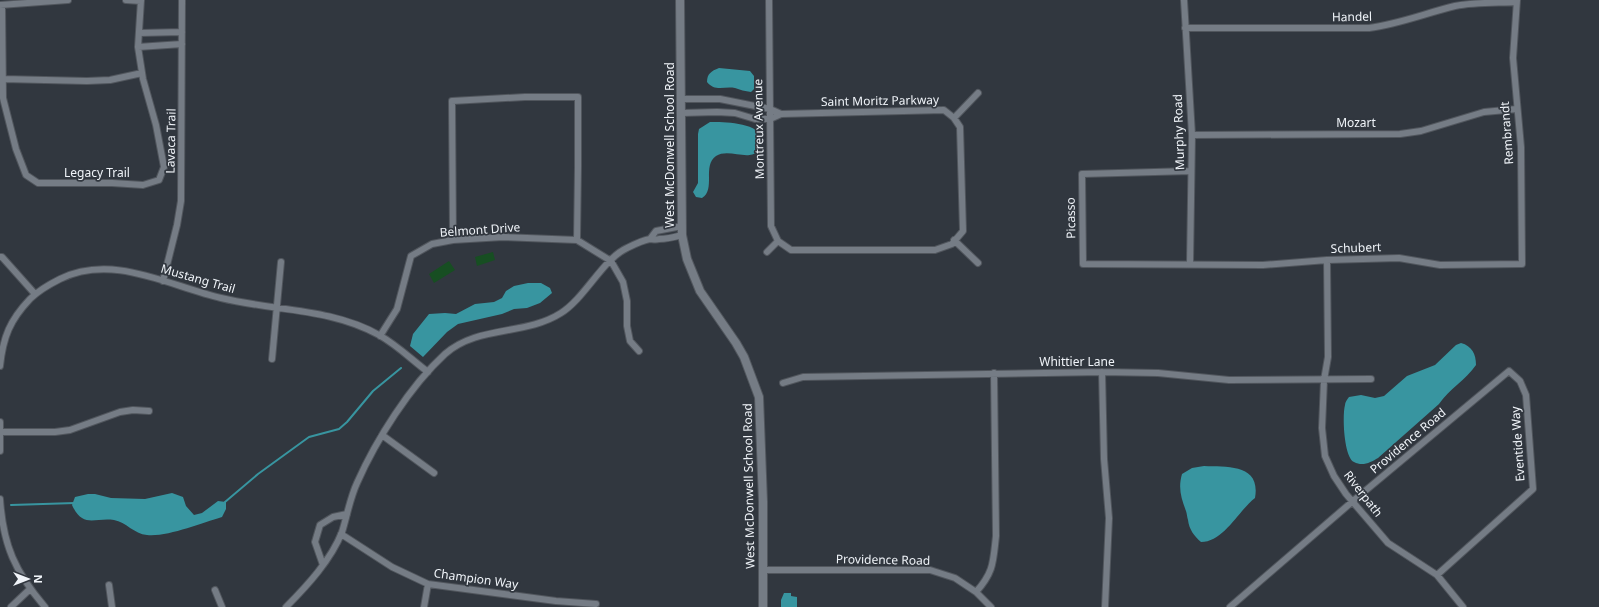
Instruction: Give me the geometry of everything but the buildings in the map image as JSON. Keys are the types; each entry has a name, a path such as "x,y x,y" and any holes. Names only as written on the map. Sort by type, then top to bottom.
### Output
{"main road":[{"name":"West McDonwell School Road","path":"680,0 682,235 687,259 700,291 744,357 759,397 762,486 763,607"}],"street":[{"path":"1,5 68,0"},
{"path":"126,0 141,1"},
{"name":"Lavaca Trail","path":"163,281 177,225 181,201 182,0"},
{"name":"Montreux Avenue","path":"769,0 771,226 778,241"},
{"name":"Murphy Road","path":"1184,0 1192,135 1190,264"},
{"name":"Legacy Trail","path":"1,5 4,98 16,149 26,175 38,183 105,183 143,185 159,180 164,167 156,125 142,73 138,47 141,1"},
{"name":"Handel","path":"1185,28 1369,28 1390,25 1457,6 1517,1"},
{"name":"Rembrandt","path":"1517,1 1513,58 1521,147 1522,264"},
{"path":"139,33 182,32"},
{"path":"138,47 182,44"},
{"path":"3,79 87,81 110,80 142,73"},
{"path":"767,252 778,241 791,250 935,250 952,244 963,231 960,127 954,118 978,93"},
{"path":"453,240 452,101 525,97 578,97 577,240"},
{"name":"Saint Moritz Parkway","path":"681,99 720,99 770,109 782,114"},
{"name":"Mozart","path":"1192,135 1400,134 1421,131 1484,112 1517,109"},
{"name":"Saint Moritz Parkway","path":"681,113 735,113 755,119 770,119 782,114 944,110 954,118"},
{"name":"Picasso","path":"1190,264 1082,264 1082,174 1191,171"},
{"path":"650,239 656,231 682,226"},
{"path":"286,607 300,593 323,565 341,534 356,485 368,458 382,435 414,389 446,354 458,345 484,334 538,324 562,313 578,298 611,261 626,248 650,239 658,240 682,235"},
{"name":"Belmont Drive","path":"380,336 397,309 411,256 432,244 453,240 531,237 577,240 611,261"},
{"path":"954,240 978,263"},
{"path":"0,257 2,257 35,294"},
{"name":"Schubert","path":"1190,264 1263,265 1327,260 1399,258 1440,265 1522,264"},
{"name":"Riverpath","path":"1327,260 1328,357 1324,380 1322,428 1325,456 1334,476 1388,543 1436,575 1464,607"},
{"path":"611,261 623,282 627,301 627,326 630,341 639,351"},
{"path":"272,359 282,262"},
{"name":"Mustang Trail","path":"0,366 1,352 7,331 18,311 35,294 54,282 73,272 97,268 121,270 246,304 277,306 339,318 380,336 428,372"},
{"name":"Providence Road","path":"1230,607 1353,501 1509,371"},
{"name":"Eventide Way","path":"1436,575 1532,489 1526,395 1520,381 1509,371"},
{"path":"1102,372 1104,459 1109,518 1106,607"},
{"name":"Whittier Lane","path":"784,383 803,377 1102,372 1158,373 1229,380 1371,379"},
{"path":"976,592 987,579 994,562 996,536 994,373"},
{"path":"0,432 55,432 70,430 120,412 133,410 149,411"},
{"path":"0,422 0,451"},
{"path":"382,435 434,473"},
{"path":"0,498 1,517 7,546 30,589 45,607"},
{"path":"323,565 315,542 320,524 333,517 347,514"},
{"name":"Champion Way","path":"341,534 392,568 428,584 556,602 596,604"},
{"name":"Providence Road","path":"762,570 930,570 955,578 976,592 991,607"},
{"path":"424,607 428,584"},
{"path":"108,585 112,607"},
{"path":"11,607 30,589"},
{"path":"215,590 222,607"}],"green space":[{"path":"493,252 495,260 477,266 475,257"},
{"path":"449,261 455,270 434,283 429,274"}],"water":[{"path":"719,68 750,71 754,76 754,89 751,92 735,88 713,87 707,82 707,79 712,72"},
{"path":"710,122 739,124 753,128 762,137 760,147 751,155 730,153 722,154 716,156 712,160 709,171 708,189 702,198 696,197 693,192 698,183 698,134 699,129"},
{"path":"528,283 541,283 550,288 552,293 540,303 527,308 514,309 502,314 458,324 447,332 423,357 410,346 413,334 429,314 456,314 475,304 494,302 502,298 506,291 514,286"},
{"path":"1461,343 1471,348 1473,351 1476,365 1472,370 1439,404 1378,458 1364,464 1354,462 1348,453 1344,427 1345,404 1349,397 1361,395 1375,398 1384,396 1407,376 1435,365 1456,345"},
{"path":"1204,466 1241,470 1248,473 1253,479 1256,487 1255,498 1224,532 1209,541 1201,542 1194,535 1189,526 1181,497 1180,484 1182,474 1192,468"},
{"path":"172,493 183,497 186,506 194,515 202,513 218,501 226,502 226,509 222,517 174,532 147,535 138,533 114,520 85,520 76,512 72,505 75,497 88,494 111,498 145,499"},
{"path":"784,593 791,593 791,596 797,597 797,607 781,607 781,600"}],"waterway":[{"path":"225,502 258,474 309,437 339,429 347,422 373,391 401,368"},
{"path":"11,505 75,503"}]}
